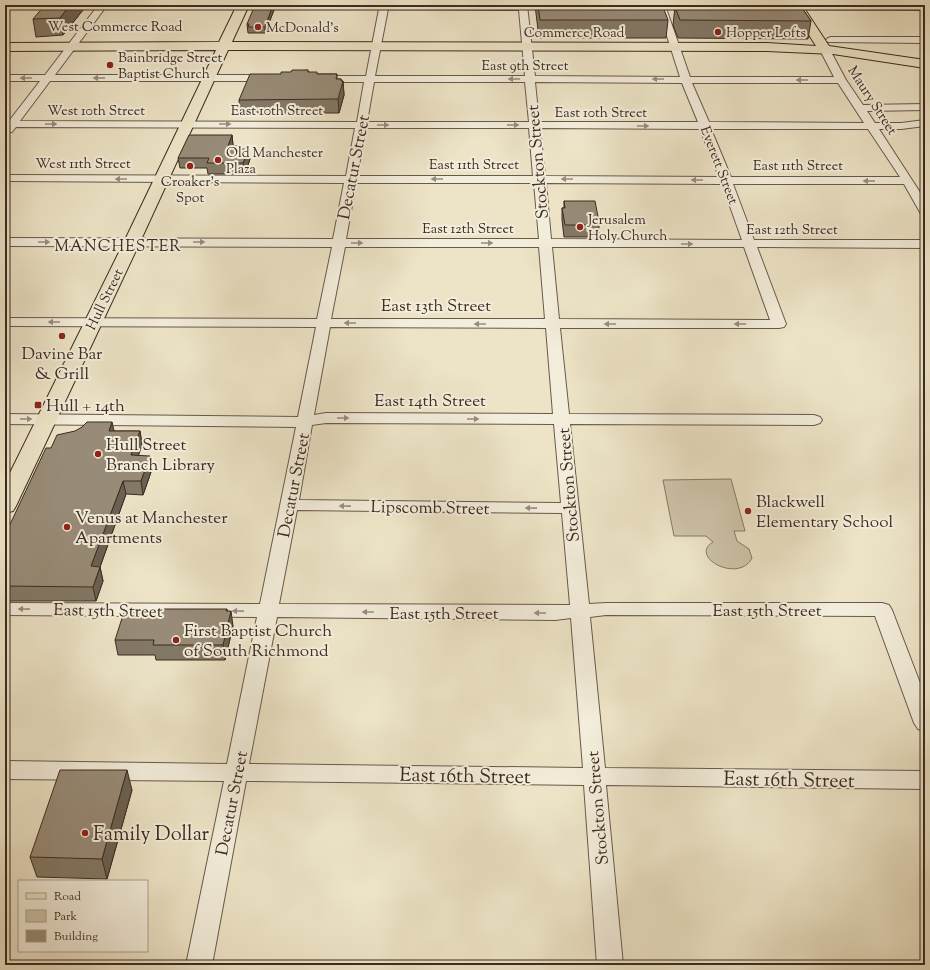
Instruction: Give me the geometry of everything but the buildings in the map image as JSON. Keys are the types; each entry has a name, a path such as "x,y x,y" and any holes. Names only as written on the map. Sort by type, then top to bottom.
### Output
{"main road":[{"name":"Hull Street","path":"5,506 132,242 160,179 243,6"},
{"name":"Maury Street","path":"796,6 826,45"},
{"name":"West Commerce Road","path":"5,41 72,45"},
{"name":"West Commerce Road","path":"5,47 224,44"},
{"name":"Commerce Road","path":"224,44 526,44 768,47 826,45 925,58"},
{"name":"Commerce Road","path":"826,45 925,64"}],"street":[{"path":"5,5 523,6"},
{"path":"5,133 9,124 102,5"},
{"name":"Decatur Street","path":"199,965 269,612 351,180 360,125 384,5"},
{"path":"646,5 752,6"},
{"name":"Stockton Street","path":"523,6 544,244 553,324 595,776 610,965"},
{"name":"Everett Street","path":"661,6 686,79 726,180 779,324"},
{"path":"767,6 925,7"},
{"path":"826,45 925,40"},
{"name":"Maury Street","path":"826,45 841,80 908,181 925,211"},
{"path":"5,78 285,78"},
{"name":"East 9th Street","path":"300,78 841,80"},
{"path":"860,108 925,108"},
{"name":"East 10th Street","path":"186,124 872,126 914,125 925,123"},
{"name":"West 10th Street","path":"9,124 186,124"},
{"name":"West 11th Street","path":"5,178 160,179"},
{"name":"East 11th Street","path":"160,179 908,181"},
{"name":"East 12th Street","path":"5,242 925,244"},
{"name":"East 13th Street","path":"5,322 779,324"},
{"name":"East 14th Street","path":"5,419 304,422 326,418 814,420"},
{"name":"Lipscomb Street","path":"289,505 570,508"},
{"name":"East 15th Street","path":"5,609 555,613 606,609 882,610 925,723"},
{"name":"East 16th Street","path":"5,770 925,780"}],"green space":[{"path":"731,479 745,531 734,531 737,541 749,549 752,558 746,565 737,569 727,568 711,561 707,554 707,548 713,542 706,536 674,536 663,480"}],"place":[{"name":"McDonald's","path":"258,27"},
{"name":"Hopper Lofts","path":"718,32"},
{"name":"Bainbridge Street Baptist Church","path":"110,65"},
{"name":"Old Manchester Plaza","path":"218,160"},
{"name":"Croaker’s Spot","path":"190,166"},
{"name":"Jerusalem Holy Church","path":"580,227"},
{"name":"Davine Bar & Grill","path":"62,336"},
{"name":"Hull + 14th","path":"38,405"},
{"name":"Hull Street Branch Library","path":"98,454"},
{"name":"Blackwell Elementary School","path":"748,511"},
{"name":"Venus at Manchester Apartments","path":"67,527"},
{"name":"First Baptist Church of South Richmond","path":"176,640"},
{"name":"Family Dollar","path":"85,833"}],"district":[{"name":"MANCHESTER","path":"118,245"}]}
